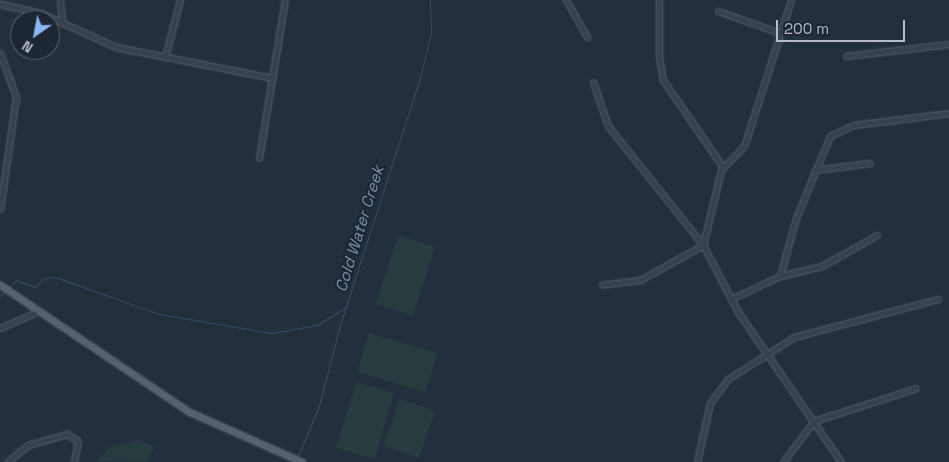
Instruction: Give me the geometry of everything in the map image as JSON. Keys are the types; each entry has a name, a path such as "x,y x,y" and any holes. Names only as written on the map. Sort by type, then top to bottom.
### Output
{"main road":[{"path":"0,285 189,412 302,462"}],"street":[{"path":"60,0 62,22"},
{"path":"166,57 180,0"},
{"path":"259,158 285,0"},
{"path":"566,0 587,37"},
{"path":"659,0 658,56 663,80 722,166"},
{"path":"602,285 640,280 703,245 722,166 744,146 791,0"},
{"path":"0,4 62,22 116,46 273,78"},
{"path":"718,12 780,33"},
{"path":"846,56 949,44"},
{"path":"0,53 16,97 0,209"},
{"path":"593,82 608,126 703,245 731,300 841,462"},
{"path":"780,276 796,218 823,146 834,132 854,125 949,113"},
{"path":"815,170 870,163"},
{"path":"731,300 780,276 822,266 877,235"},
{"path":"697,462 713,393 768,354 794,337 938,299"},
{"path":"0,328 39,311"},
{"path":"783,462 814,422 916,388"},
{"path":"6,462 28,444 67,434 78,441 74,462"}],"green space":[{"path":"398,235 435,247 413,316 376,304"},
{"path":"369,333 437,353 426,392 357,372"},
{"path":"356,382 394,393 375,459 336,448"},
{"path":"400,399 435,411 419,458 383,446"},
{"path":"138,440 155,447 146,462 96,461 111,446"}],"waterway":[{"name":"Cold Water Creek","path":"298,456 319,406 340,325 421,74 431,32 430,0"},
{"path":"8,289 16,280 35,287 44,278 55,277 159,314 271,333 317,325 347,307"},
{"path":"0,296 5,291"}]}
